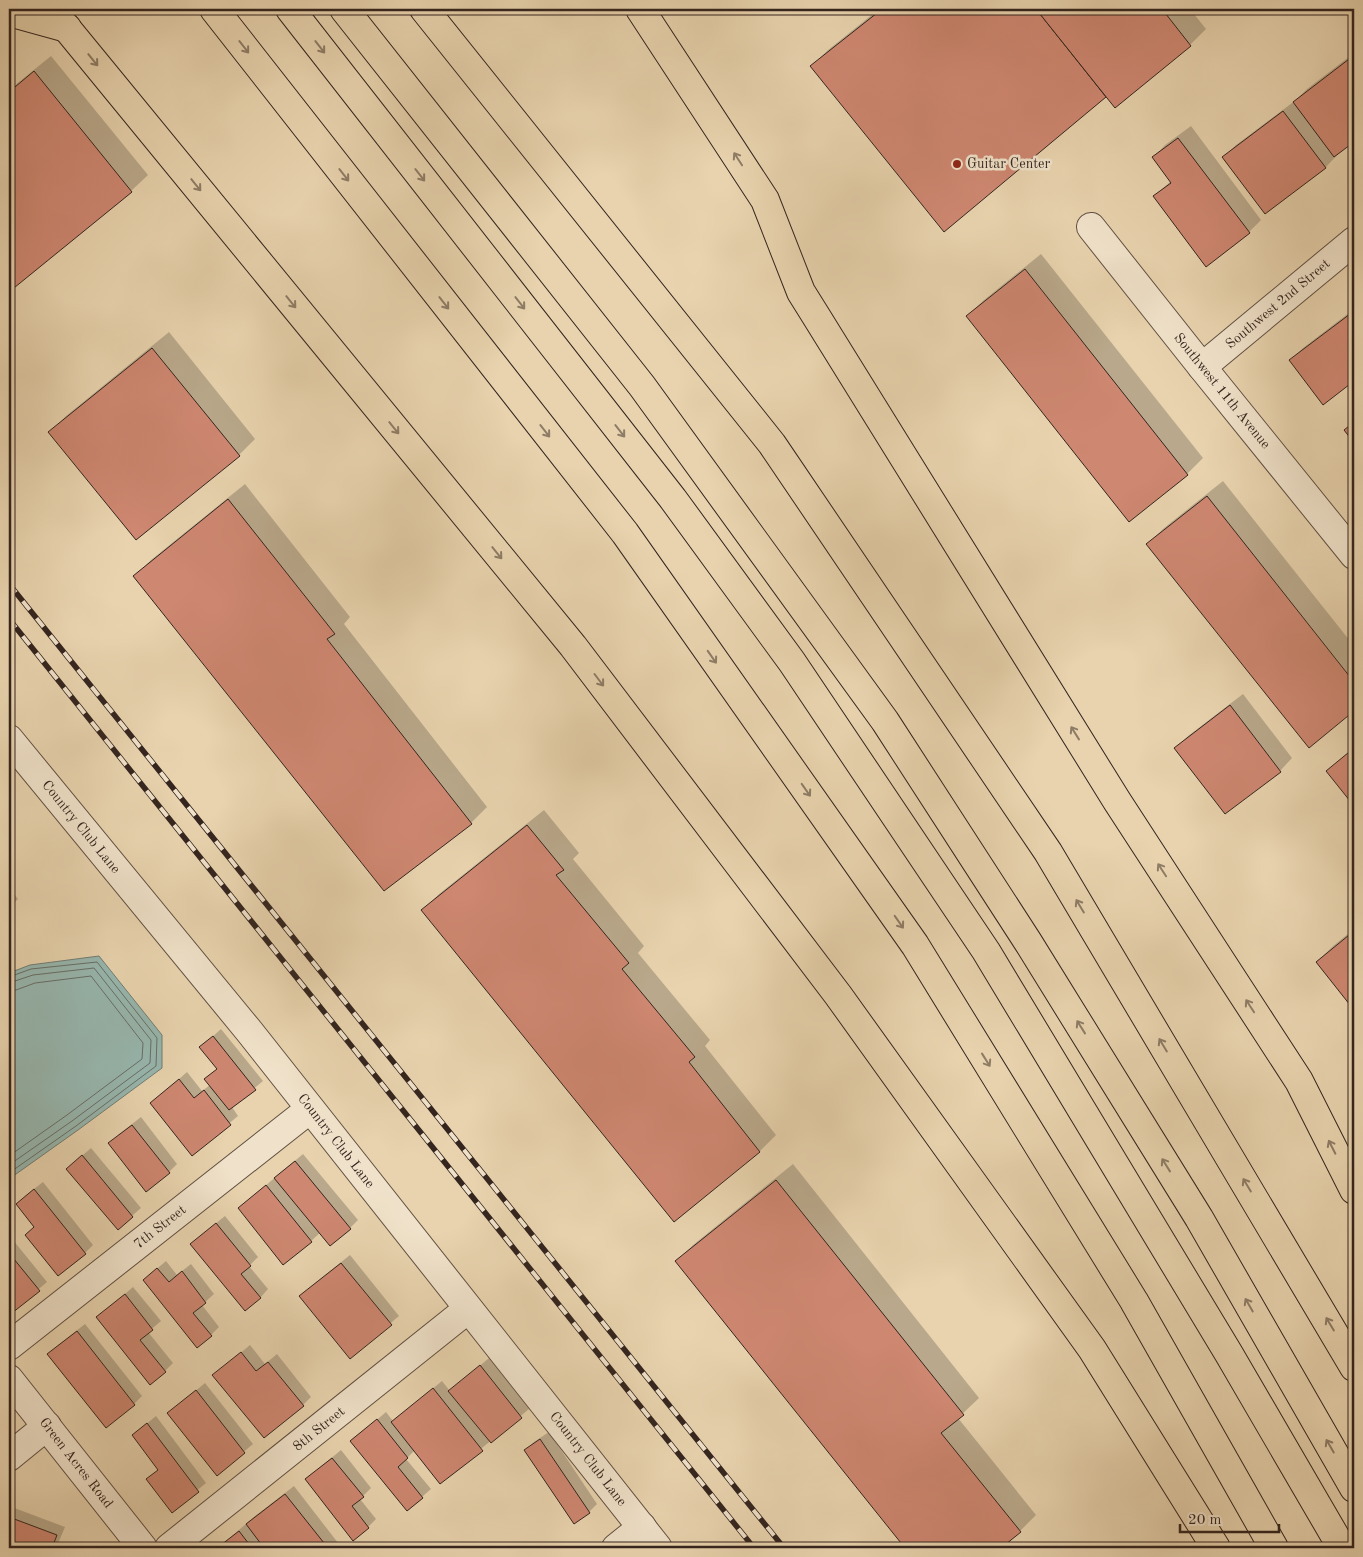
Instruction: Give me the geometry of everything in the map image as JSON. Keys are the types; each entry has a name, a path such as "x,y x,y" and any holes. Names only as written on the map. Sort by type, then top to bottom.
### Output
{"highway":[{"path":"214,9 625,533 915,945 1134,1301 1274,1548"},
{"path":"290,9 672,499 792,662 986,951 1229,1354 1342,1548"},
{"path":"344,9 642,386 885,721 1033,951 1199,1218 1354,1488"},
{"path":"424,9 772,444 1048,852 1354,1367"},
{"path":"640,9 764,200 802,292 821,325 1117,801 1299,1081 1354,1190"},
{"path":"9,12 59,18 573,646 820,971 1092,1348 1216,1548"}],"street":[{"name":"Southwest 11th Avenue","path":"1091,227 1354,555"},
{"name":"Southwest 2nd Street","path":"1202,367 1354,241"},
{"name":"Country Club Lane","path":"9,739 249,1031 650,1538"},
{"name":"7th Street","path":"9,1346 310,1108"},
{"name":"8th Street","path":"169,1548 468,1309"},
{"name":"Green Acres Road","path":"9,1379 143,1548"},
{"path":"9,1457 47,1426"},
{"path":"616,1548 650,1538"}],"water":[{"path":"99,956 162,1035 162,1068 9,1179 9,973 30,965"}],"building":[{"name":"Guitar Center","path":"882,9 1036,9 1106,97 944,232 810,66"},
{"path":"1036,9 1162,9 1191,46 1115,108"},
{"path":"1353,56 1354,142 1334,157 1293,102"},
{"path":"34,71 132,192 9,292 9,92"},
{"path":"1283,111 1326,168 1265,214 1222,157"},
{"path":"1178,138 1250,233 1206,267 1153,196 1171,183 1152,157"},
{"path":"1025,269 1188,475 1129,522 966,316"},
{"path":"1354,311 1354,381 1323,405 1289,360"},
{"path":"152,348 240,456 136,540 48,432"},
{"path":"1354,422 1354,443 1344,430"},
{"path":"1207,496 1354,682 1354,711 1309,748 1146,544"},
{"path":"228,499 335,634 327,639 472,824 384,891 133,576"},
{"path":"1230,705 1281,772 1225,814 1174,748"},
{"path":"1354,748 1354,806 1326,771"},
{"path":"527,825 564,870 556,875 629,963 622,969 695,1057 689,1062 760,1152 674,1222 421,910"},
{"path":"1354,931 1354,1010 1316,962"},
{"path":"213,1036 256,1090 229,1110 204,1079 217,1069 199,1047"},
{"path":"179,1079 194,1098 204,1090 231,1125 192,1156 150,1103"},
{"path":"132,1125 170,1173 146,1192 108,1143"},
{"path":"82,1155 133,1217 118,1230 66,1169"},
{"path":"295,1161 351,1229 330,1246 274,1178"},
{"path":"776,1180 964,1415 941,1433 1021,1532 1001,1548 905,1548 675,1261"},
{"path":"266,1185 312,1242 283,1265 238,1208"},
{"path":"34,1189 86,1254 58,1276 25,1235 34,1227 16,1204"},
{"path":"216,1223 251,1266 241,1274 261,1298 245,1311 190,1244"},
{"path":"9,1253 40,1291 12,1313 9,1309"},
{"path":"341,1263 392,1325 350,1359 299,1296"},
{"path":"157,1268 169,1282 182,1271 206,1303 193,1313 212,1336 197,1348 143,1280"},
{"path":"125,1294 153,1330 140,1340 166,1372 150,1385 96,1317"},
{"path":"77,1331 135,1405 106,1428 47,1354"},
{"path":"241,1352 256,1371 268,1362 304,1406 264,1438 212,1375"},
{"path":"480,1365 522,1418 491,1443 448,1391"},
{"path":"433,1388 483,1451 440,1484 391,1422"},
{"path":"196,1390 245,1453 217,1476 167,1413"},
{"path":"377,1419 408,1458 398,1467 423,1498 407,1511 350,1441"},
{"path":"147,1423 199,1492 172,1513 146,1479 158,1470 132,1435"},
{"path":"540,1439 590,1513 574,1524 524,1450"},
{"path":"332,1458 364,1497 352,1506 369,1528 353,1541 305,1479"},
{"path":"285,1494 328,1548 264,1548 246,1524"},
{"path":"9,1517 57,1535 52,1548 9,1548"},
{"path":"239,1531 252,1548 217,1548"}],"railway":[{"path":"9,584 784,1548"},
{"path":"9,619 754,1548"}],"place":[{"name":"Guitar Center","path":"957,164"}]}
